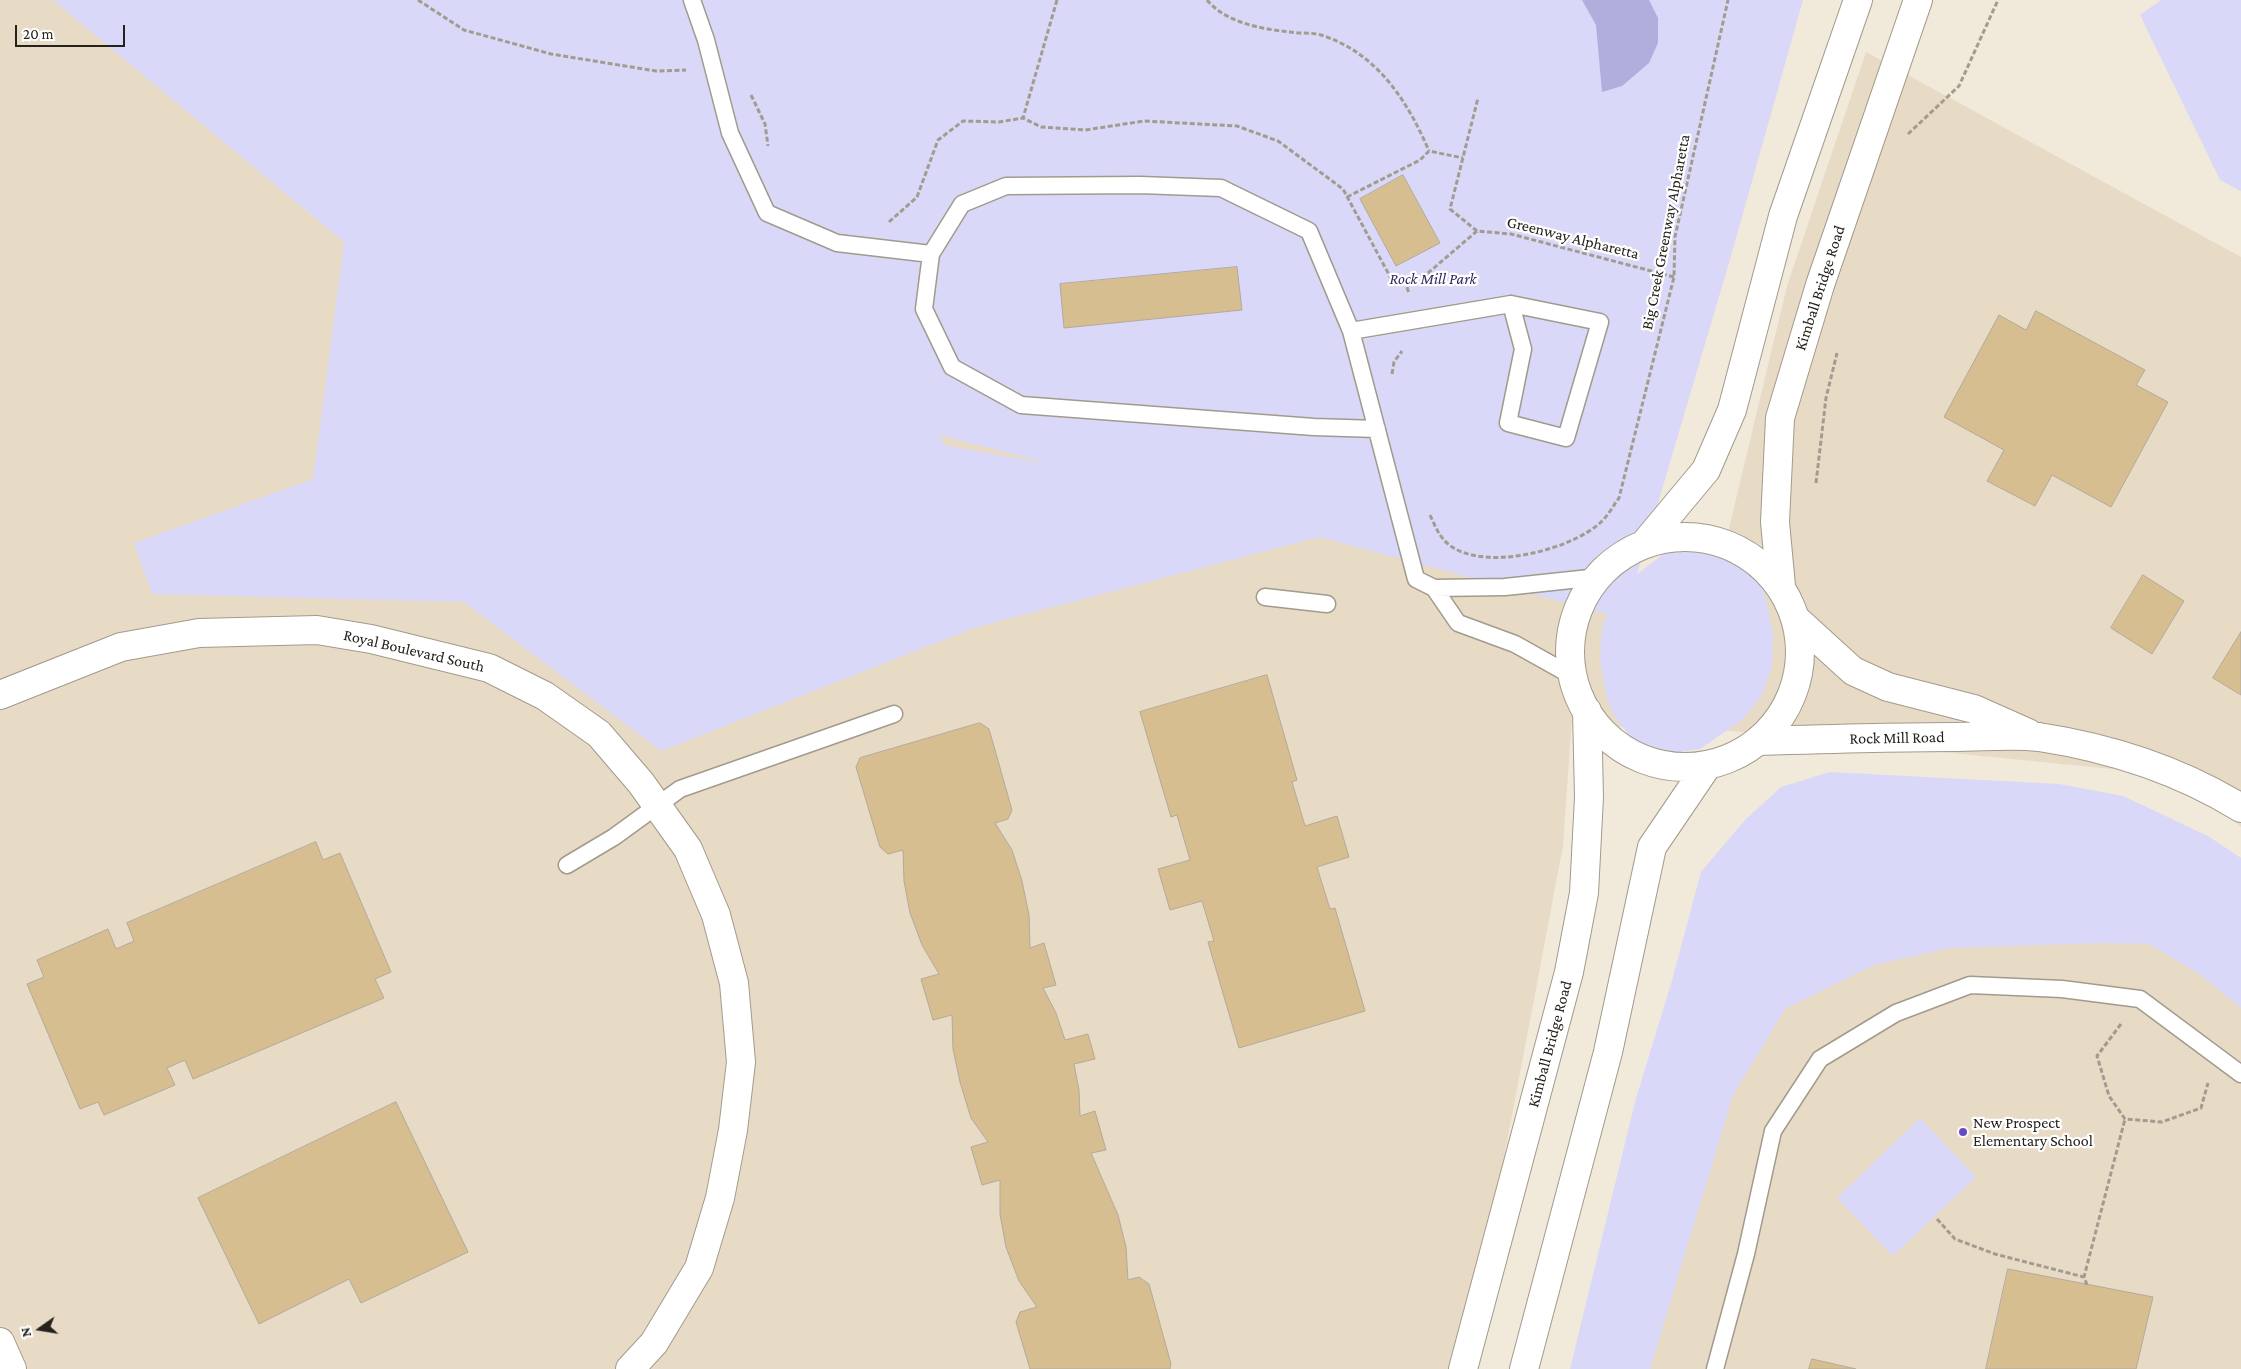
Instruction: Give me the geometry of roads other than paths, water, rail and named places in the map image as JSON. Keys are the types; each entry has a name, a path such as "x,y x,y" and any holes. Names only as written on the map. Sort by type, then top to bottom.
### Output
{"street":[{"path":"1646,542 1684,536 1721,541 1754,558 1781,586 1797,620 1801,658 1793,696 1772,729 1743,753 1707,766 1668,768 1632,755 1601,732 1580,700 1570,662 1573,624 1588,589 1613,561 1646,542 1706,470 1732,410 1783,216 1858,0"},
{"name":"Kimball Bridge Road","path":"1781,586 1775,522 1780,418 1820,285 1918,0"},
{"name":"Rock Mill Road","path":"1797,620 1853,671 1888,687 1974,709 2037,737"},
{"name":"Royal Boulevard South","path":"0,695 121,647 200,633 317,630 371,639 489,668 545,696 599,734 657,804 688,849 716,915 734,983 741,1062 733,1130 722,1188 700,1268 654,1343 630,1369"},
{"name":"Kimball Bridge Road","path":"1463,1369 1570,963 1584,893 1589,797 1587,711"},
{"name":"Rock Mill Road","path":"1758,740 1876,737 2037,737 2108,750 2162,768 2212,790 2241,808"},
{"path":"1524,1369 1608,1052 1652,847 1707,766"},
{"path":"0,1342 12,1369"}],"lane":[{"path":"692,0 706,40 730,132 767,213 837,243 931,254"},
{"path":"1377,429 1314,427 1021,405 952,367 924,309 931,254 962,204 1006,186 1140,185 1221,188 1309,231 1351,331 1377,429 1416,580 1434,588 1506,587 1599,577"},
{"path":"1351,331 1511,304 1600,322 1566,438 1508,423 1523,349 1511,304"},
{"path":"1434,588 1458,623 1515,644 1574,677"},
{"path":"1266,598 1327,604"},
{"path":"567,865 614,837 680,789 894,714"},
{"path":"1716,1369 1746,1254 1773,1131 1820,1059 1896,1014 1970,986 2062,989 2140,999 2241,1074"}],"place":[{"name":"New Prospect Elementary School","path":"1963,1132"}],"park label":[{"name":"Rock Mill Park","path":"1433,279"}]}
